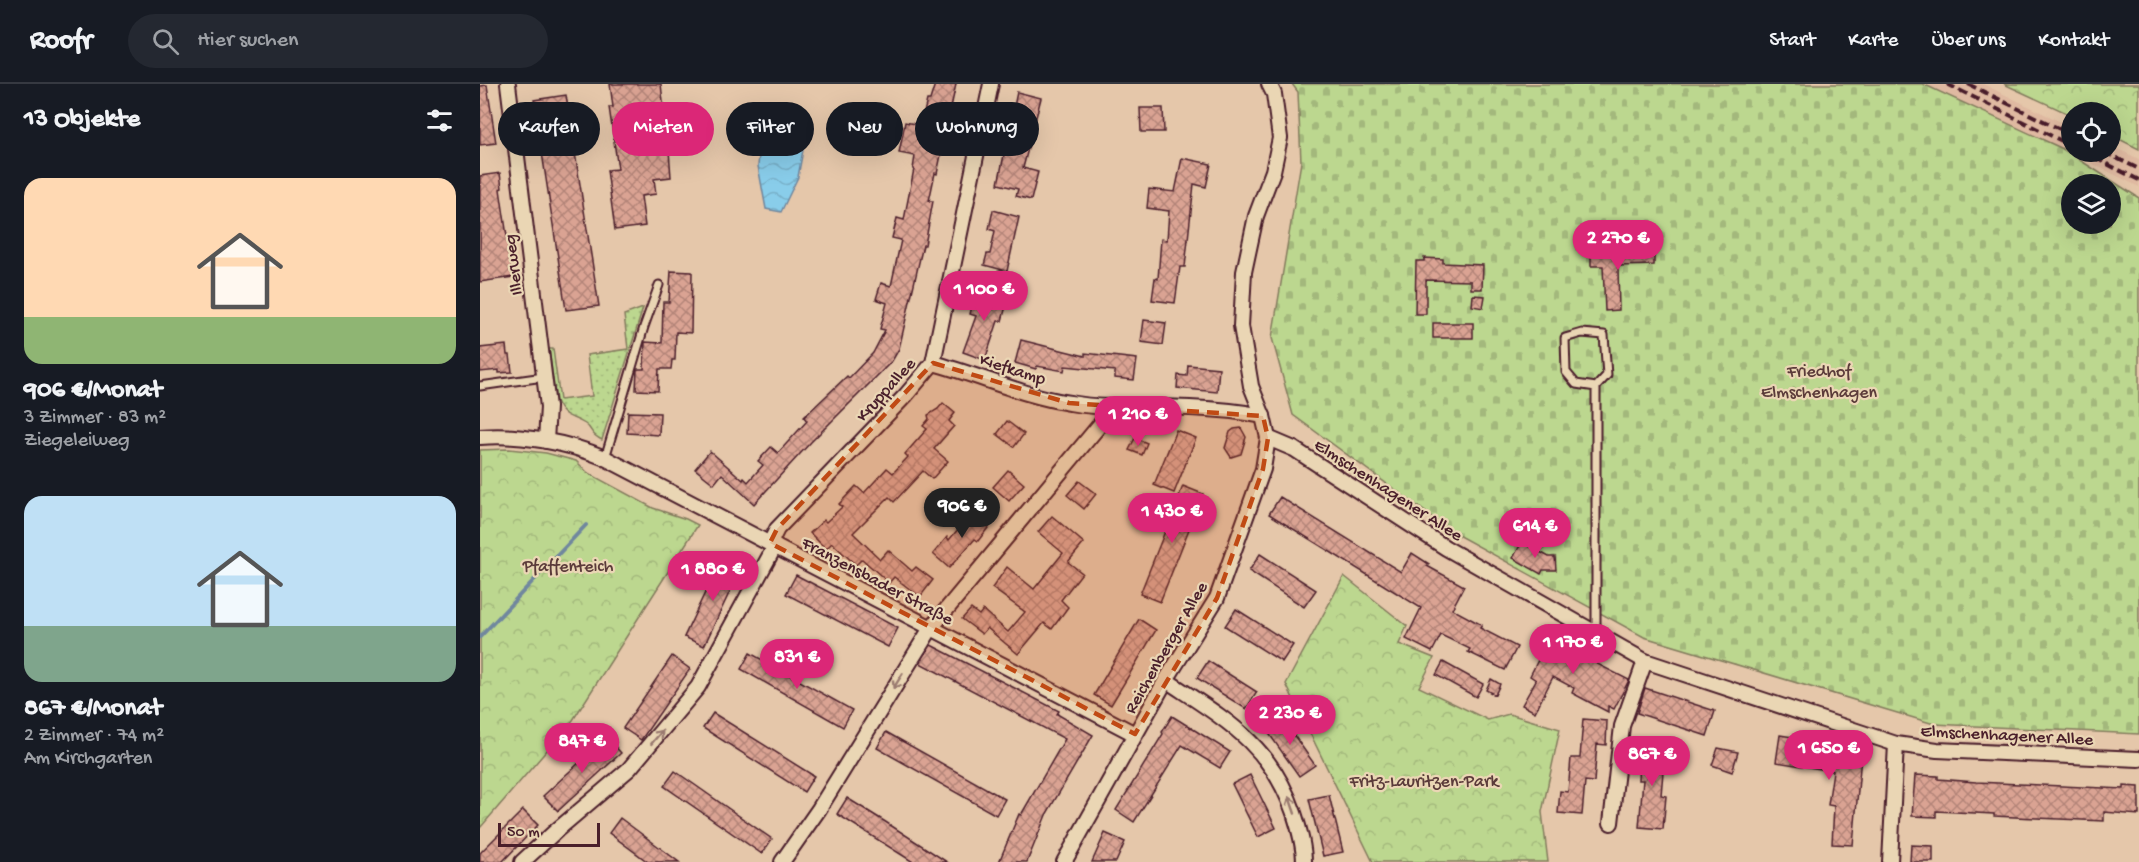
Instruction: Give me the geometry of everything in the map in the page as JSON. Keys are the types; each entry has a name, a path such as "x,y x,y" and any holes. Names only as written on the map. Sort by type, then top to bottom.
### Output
{"street":[{"name":"Illerweg","path":"507,84 548,407 546,441"},
{"name":"Kruppallee","path":"522,862 556,830 629,769 698,687 772,544 777,529 906,395 933,363 991,84"},
{"path":"1268,438 1263,416 1251,386 1241,326 1244,272 1256,216 1274,171 1280,138 1274,94 1269,84"},
{"name":"Kiefkamp","path":"933,363 965,371 1014,389 1069,403 1108,407 1189,407 1263,416"},
{"path":"782,862 819,809 931,628 1103,421 1108,407"},
{"name":"Franzensbader Straße","path":"480,437 500,436 546,441 605,458 1135,734"},
{"name":"Elmschenhagener Allee","path":"1268,438 1294,449 1446,548 1645,661 1896,744 1937,750 2139,759"},
{"name":"Reichenberger Allee","path":"1064,862 1166,680 1217,598 1263,469 1268,438"},
{"path":"1611,824 1622,726 1645,661"},
{"path":"1166,680 1239,730 1266,758 1286,790 1298,824 1304,862"},
{"path":"1890,862 1896,744"}],"lane":[{"path":"605,458 644,327 659,285"},
{"path":"1596,387 1576,384 1566,372 1565,338 1582,333 1604,335 1607,375 1596,387 1596,635"},
{"path":"480,386 544,377"}],"highlighted area":[{"path":"933,363 1069,403 1263,416 1268,438 1263,469 1217,598 1135,734 770,543 777,529"}],"shaded area":[{"path":"1923,84 1983,84 2061,122 2061,148"},
{"path":"2121,151 2139,159 2139,187 2121,178 2121,174 2113,174 2089,162 2121,162"}],"green space":[{"name":"Friedhof Elmschenhagen","path":"1292,84 1923,84 2061,148 2061,162 2083,162 2102,174 2061,174 2061,234 2121,234 2121,186 2139,198 2139,734 1934,724 1644,637 1454,533 1293,415 1272,338 1301,162 1298,92"},
{"path":"2004,84 2139,84 2139,149 2121,140 2121,102 2061,102 2061,110"},
{"path":"643,308 602,440 585,424 565,414 559,407 556,401 549,349 553,349 560,400 592,396 587,355 628,349 624,315"},
{"name":"Pfaffenteich","path":"509,449 546,453 576,461 588,473 653,508 698,525 573,720 480,828 480,450"},
{"name":"Fritz-Lauritzen-Park","path":"1344,576 1407,626 1399,644 1434,658 1419,687 1488,720 1509,714 1560,729 1542,812 1548,862 1373,862 1286,684"}],"water":[{"path":"759,156 802,156 798,177 781,212 766,209 758,166"}],"building":[{"path":"610,84 661,84 663,102 612,102"},
{"path":"935,84 956,84 952,102 927,102 930,100"},
{"path":"487,85 496,143 480,145 480,86"},
{"path":"1017,92 1041,98 1039,106 1039,102 1015,102"},
{"path":"566,95 567,102 534,102 534,100"},
{"path":"609,107 612,107 612,128"},
{"path":"1140,108 1163,108 1164,132 1141,132"},
{"path":"905,122 915,124 915,156 903,154"},
{"path":"543,156 576,156 599,306 566,310"},
{"path":"616,156 669,156 671,177 654,179 656,194 641,196 645,226 615,230 607,170 618,169"},
{"path":"915,156 941,156 929,201 933,201 925,245 923,245 899,349 892,361 811,442 754,504 722,474 714,484 695,469 710,451 748,482 763,465 758,461 771,447 778,453 807,421 804,417 847,376 849,378 873,353 885,330 880,329 887,303 876,299 881,283 891,286 901,240 892,238 897,218 904,220"},
{"path":"1004,156 1026,156 1023,168 1038,172 1031,200 1016,196 1018,189 998,184"},
{"path":"1182,158 1211,164 1206,187 1194,184 1185,267 1180,267 1175,303 1152,300 1155,278 1158,279 1161,239 1167,240 1169,211 1147,208 1149,189 1175,192"},
{"path":"500,173 502,188 500,189 513,277 480,282 480,176"},
{"path":"993,210 1019,217 1007,271 984,265 987,254 990,254 995,231 989,229"},
{"path":"1654,251 1654,265 1618,266 1619,310 1605,311 1603,266 1591,266 1591,253"},
{"path":"1424,258 1443,259 1443,263 1483,265 1482,289 1471,289 1471,281 1426,280 1426,314 1415,314 1416,261 1424,261"},
{"path":"671,271 692,272 691,333 676,332 675,360 672,360 671,369 659,369 658,391 636,390 637,369 644,369 645,342 662,343 663,302 669,302"},
{"path":"977,286 999,291 996,304 1006,306 1002,321 998,321 985,360 963,352 976,316 970,314"},
{"path":"1473,295 1485,296 1483,308 1472,306"},
{"path":"1144,320 1166,323 1163,345 1141,342"},
{"path":"1433,323 1473,323 1473,338 1433,338"},
{"path":"1021,340 1085,356 1085,353 1137,359 1134,380 1115,378 1115,371 1065,366 1064,371 1037,366 1036,369 1015,363"},
{"path":"506,345 512,372 499,373 499,370 480,372 480,348"},
{"path":"1188,365 1219,368 1217,392 1177,388 1178,375 1187,376"},
{"path":"943,403 955,413 949,421 954,426 934,449 948,461 932,479 923,471 894,502 889,497 853,533 880,559 888,550 912,571 916,567 933,580 920,597 894,577 889,583 862,559 856,565 832,543 826,549 810,533 842,507 839,504 856,486 864,493 887,468 893,473 908,457 905,454 927,429 923,426 929,419 928,415"},
{"path":"628,412 660,413 659,435 627,433"},
{"path":"1007,421 1024,434 1014,447 997,434"},
{"path":"1241,428 1246,437 1241,454 1231,457 1225,448 1230,432"},
{"path":"1176,430 1196,438 1174,493 1154,485"},
{"path":"1135,438 1147,443 1142,455 1129,450"},
{"path":"1008,470 1024,484 1009,501 993,487"},
{"path":"1079,481 1096,494 1084,509 1067,495"},
{"path":"1183,486 1203,494 1160,602 1140,594"},
{"path":"1280,497 1401,572 1412,553 1429,564 1427,566 1464,586 1452,609 1482,625 1480,628 1517,647 1505,670 1468,652 1470,649 1441,635 1432,652 1406,639 1421,608 1269,514"},
{"path":"974,510 991,524 978,541 975,539 949,568 933,554 947,537 949,540"},
{"path":"1052,516 1084,543 1068,562 1082,573 1061,600 1068,607 1052,629 1044,623 1018,654 987,628 982,634 962,619 971,609 979,615 983,610 1008,632 1025,612 992,588 1007,567 1034,589 1063,553 1038,532"},
{"path":"1522,542 1549,557 1555,557 1556,570 1543,570 1541,574 1513,558"},
{"path":"1260,554 1316,590 1304,607 1249,571"},
{"path":"721,559 741,568 704,646 684,637"},
{"path":"796,575 898,628 888,647 786,594"},
{"path":"1236,609 1293,645 1282,662 1225,626"},
{"path":"1139,619 1156,630 1111,705 1094,695"},
{"path":"1548,630 1566,637 1565,639 1572,643 1568,649 1629,680 1614,709 1608,706 1608,712 1572,693 1574,688 1553,677 1535,712 1522,705 1536,680 1530,676 1541,654 1537,652"},
{"path":"931,645 1059,711 1057,714 1093,735 1046,815 1027,862 999,862 1019,814 1021,815 1065,739 920,663"},
{"path":"750,653 852,710 843,727 741,669"},
{"path":"672,656 690,669 641,740 623,728"},
{"path":"1208,661 1257,692 1246,709 1197,678"},
{"path":"1443,662 1483,684 1476,697 1436,675"},
{"path":"1491,679 1500,684 1495,695 1486,690"},
{"path":"1645,688 1715,711 1707,736 1637,713"},
{"path":"713,713 814,776 804,792 703,728"},
{"path":"1172,716 1230,752 1220,768 1182,745 1134,822 1116,810"},
{"path":"1281,717 1315,765 1299,776 1265,728"},
{"path":"1583,719 1607,721 1606,745 1597,744 1594,782 1585,781 1582,815 1558,813 1560,791 1568,792 1571,758 1580,758"},
{"path":"886,732 1005,799 996,815 877,748"},
{"path":"1780,735 1823,742 1822,753 1861,757 1853,845 1832,844 1834,806 1828,805 1833,771 1776,762"},
{"path":"607,737 621,753 558,811 543,796"},
{"path":"1640,746 1665,749 1661,795 1666,796 1663,829 1639,827 1643,780 1638,780"},
{"path":"1718,748 1738,752 1732,772 1712,765"},
{"path":"675,771 772,839 762,854 664,786"},
{"path":"1250,775 1276,828 1258,837 1232,784"},
{"path":"1915,775 1976,782 2124,789 2124,786 2139,787 2139,815 2104,812 2104,821 1936,811 1936,817 1912,816"},
{"path":"1329,795 1343,852 1323,856 1309,799"},
{"path":"847,798 947,862 913,862 837,814"},
{"path":"523,810 538,825 502,862 480,862 480,853"},
{"path":"620,818 679,862 648,862 609,833"},
{"path":"1105,833 1125,842 1116,862 1092,862"},
{"path":"1911,845 1933,846 1933,862 1910,862"}],"waterway":[{"path":"480,637 586,525"}],"railway":[{"path":"1947,84 2061,141"},
{"path":"1968,84 2061,130"},
{"path":"2121,160 2139,169"},
{"path":"2103,162 2139,180"}]}
